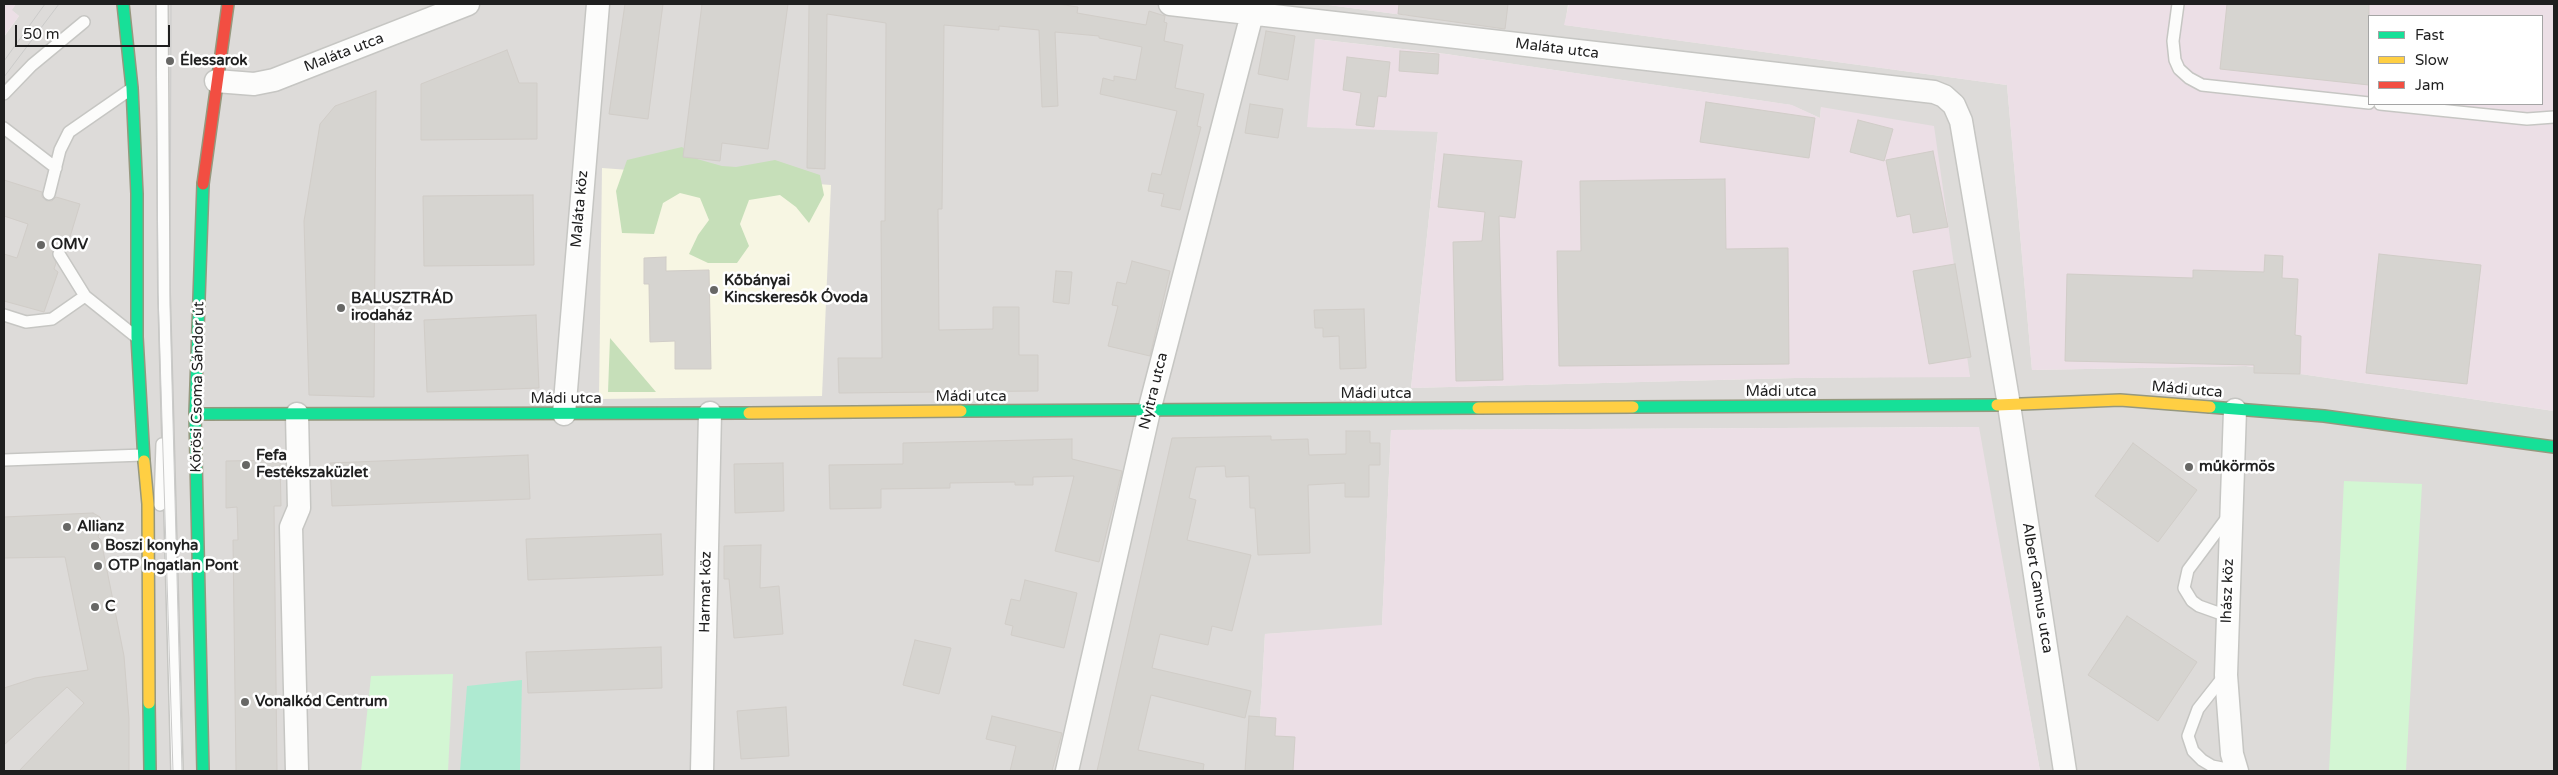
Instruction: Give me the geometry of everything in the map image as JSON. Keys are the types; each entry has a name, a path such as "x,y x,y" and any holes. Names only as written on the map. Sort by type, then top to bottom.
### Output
{"street":[{"path":"123,4 132,88 137,194 137,337 143,455 148,504 150,771"},
{"name":"Kőrösi Csoma Sándor út","path":"203,771 195,414 203,175 228,4"},
{"name":"Maláta utca","path":"216,82 254,84 274,80 468,4"},
{"name":"Maláta köz","path":"564,414 598,4"},
{"name":"Maláta utca","path":"1170,4 1934,92 1944,96"},
{"name":"Nyitra utca","path":"1067,771 1148,411 1252,14"},
{"name":"Albert Camus utca","path":"1944,96 1954,105 1961,121 2009,405 2065,771"},
{"name":"Mádi utca","path":"195,414 710,414 2009,405 2120,400 2324,416 2554,447"},
{"name":"Ihász köz","path":"2235,410 2226,675 2232,754 2237,771"},
{"path":"297,414 299,508 291,528 297,771"},
{"name":"Harmat köz","path":"702,771 710,414"}],"lane":[{"path":"162,4 164,282 177,771"},
{"path":"2178,4 2173,41 2175,60 2179,69 2189,78 2202,85 2368,103"},
{"path":"4,94 32,65 84,22"},
{"path":"49,194 69,132 132,88"},
{"path":"2390,105 2527,119 2554,117"},
{"path":"4,128 56,168"},
{"path":"59,254 85,296 137,337"},
{"path":"4,315 26,322 52,319 85,296"},
{"path":"148,550 159,536 163,417 167,370"},
{"path":"4,460 143,455"},
{"path":"2227,616 2199,606 2187,595 2184,588 2188,570 2232,512"},
{"path":"2226,675 2198,709 2188,736 2193,751 2202,760 2212,766 2237,771"}],"shaded area":[{"path":"4,4 16,4 12,10 19,16 4,36"},
{"path":"16,4 1321,4 1411,16 1413,4 1568,4 1565,25 2007,85 2032,370 2246,366 2554,411 2554,771 2040,771 1978,427 1391,430 1382,626 1265,634 1257,771 4,771 4,37 19,16 11,10","holes":["1316,39 1446,54 1791,105 1820,118 1821,107 1970,376 1795,378 1411,388 1438,131 1308,127"]},
{"path":"1321,4 1413,4 1411,16"},
{"path":"1569,4 2554,4 2554,411 2246,366 2032,370 2007,85 1564,25"},
{"path":"1315,39 1446,54 1792,105 1820,118 1821,107 1934,126 1970,377 1795,378 1411,388 1438,132 1307,127"},
{"name":"Kőbányai Kincskeresők Óvoda","path":"602,168 831,185 822,396 599,399"},
{"path":"1979,427 2040,771 1257,771 1265,634 1382,625 1391,430"}],"green space":[{"path":"682,147 697,159 722,166 736,167 775,160 820,175 824,195 809,223 796,207 780,195 749,200 740,224 749,246 737,263 708,263 689,254 698,235 709,220 700,198 680,193 663,203 654,234 622,233 616,191 627,160"},
{"path":"610,338 656,392 608,392"},
{"path":"2344,481 2422,484 2406,771 2329,771"},
{"path":"453,674 448,771 361,771 371,676"},
{"path":"522,680 520,771 460,771 467,686"}],"building":[{"path":"625,4 663,4 648,119 609,114"},
{"path":"702,4 788,4 768,149 722,143 720,161 683,157"},
{"path":"809,4 1058,4 1078,7 1077,13 1146,25 1149,11 1165,16 1164,22 1167,23 1164,41 1183,45 1175,88 1204,94 1197,126 1201,127 1180,210 1161,206 1164,194 1148,191 1152,173 1161,175 1177,111 1100,94 1103,78 1114,81 1114,76 1136,80 1142,47 1099,38 1099,36 1055,32 1058,106 1042,107 1039,30 999,26 999,30 944,25 942,209 938,209 939,330 993,329 993,307 1019,307 1019,355 1038,355 1038,391 839,393 838,358 882,358 881,221 885,221 886,23 827,14 825,169 807,168"},
{"path":"1399,4 1508,4 1505,29 1398,14"},
{"path":"2227,4 2369,4 2368,85 2220,69"},
{"path":"1266,31 1295,36 1288,80 1258,74"},
{"path":"507,50 519,83 537,83 537,139 421,140 421,84"},
{"path":"1400,51 1439,54 1438,74 1399,71"},
{"path":"1347,57 1390,62 1386,97 1378,96 1374,127 1356,125 1361,93 1343,90"},
{"name":"BALUSZTRÁD irodaház","path":"376,91 374,397 309,395 304,221 320,124 335,106"},
{"path":"1706,102 1815,118 1809,158 1700,142"},
{"path":"1250,104 1283,109 1278,138 1245,133"},
{"path":"1858,120 1893,129 1884,161 1850,152"},
{"path":"1933,151 1948,227 1913,233 1910,214 1897,217 1886,160"},
{"path":"1444,154 1522,161 1515,218 1499,216 1503,380 1456,381 1453,242 1482,241 1485,212 1438,207"},
{"path":"1725,179 1726,249 1788,248 1789,364 1559,366 1557,251 1581,251 1580,181"},
{"name":"OMV","path":"4,180 42,192 42,197 47,201 52,201 56,197 80,204 70,237 64,235 61,247 52,251 56,263 54,269 58,272 44,312 4,301 4,254 17,258 28,224 4,216"},
{"path":"533,195 534,265 424,266 423,196"},
{"path":"2379,254 2481,265 2467,384 2366,373"},
{"path":"2265,255 2283,256 2282,278 2298,279 2295,335 2301,336 2300,374 2254,373 2254,365 2065,361 2067,274 2193,278 2193,270 2264,272"},
{"path":"666,257 666,271 709,270 711,369 675,369 675,341 650,342 649,284 644,284 644,258"},
{"path":"1132,261 1170,271 1150,356 1108,346 1118,306 1112,305 1117,282 1126,284"},
{"path":"1955,264 1971,357 1929,364 1913,271"},
{"path":"1056,271 1072,272 1069,304 1053,302"},
{"path":"1364,309 1366,368 1340,369 1339,336 1323,337 1323,328 1315,328 1314,310"},
{"path":"536,315 539,388 427,392 424,320"},
{"path":"1346,431 1370,431 1370,443 1380,443 1380,465 1369,465 1369,497 1345,497 1345,483 1308,485 1310,553 1258,555 1255,508 1250,508 1249,476 1226,477 1225,466 1196,467 1189,498 1196,500 1187,540 1251,555 1232,631 1212,626 1208,645 1160,634 1152,668 1251,691 1245,718 1151,695 1138,750 1204,764 1203,771 1097,771 1172,438 1271,436 1271,440 1308,439 1309,455 1346,454"},
{"path":"1072,439 1072,459 1122,471 1099,562 1055,551 1074,476 1033,477 1033,485 1015,485 1015,482 950,483 950,488 881,489 881,508 830,509 829,465 903,464 903,443"},
{"path":"2133,443 2197,490 2158,542 2095,496"},
{"path":"528,455 530,499 332,506 330,463"},
{"path":"280,460 281,506 274,506 277,771 236,771 233,540 238,540 237,507 226,508 226,461"},
{"path":"783,463 784,511 735,513 734,464"},
{"path":"93,513 100,517 102,523 98,537 101,540 124,656 129,719 129,771 19,771 84,703 67,687 4,745 4,688 35,678 88,670 65,557 4,558 4,517"},
{"path":"661,534 663,575 528,580 526,539"},
{"path":"761,545 760,588 779,586 783,634 734,638 729,579 724,579 724,546"},
{"path":"1025,580 1077,593 1064,648 1011,635 1013,626 1005,624 1011,599 1020,601"},
{"path":"2127,616 2197,662 2158,721 2088,675"},
{"path":"915,640 951,648 939,694 903,685"},
{"path":"661,647 662,688 528,693 526,652"},
{"path":"786,707 789,756 741,759 737,711"},
{"path":"992,716 1062,733 1052,771 1010,771 1016,746 986,739"},
{"path":"1249,716 1276,718 1275,736 1295,737 1293,771 1245,771"}],"tram line":[{"path":"4,61 45,4"},
{"path":"4,77 59,4"},
{"path":"156,4 158,293 173,771"},
{"path":"171,4 170,305 182,771"}],"traffic: fast":[{"path":"123,4 132,88 137,194 137,337 144,461"},
{"path":"203,184 195,414 203,771"},
{"path":"1633,407 1997,405"},
{"path":"2210,407 2324,416 2554,447"},
{"path":"961,411 1478,408"},
{"path":"195,414 749,413"},
{"path":"149,703 150,771"}],"traffic: slow":[{"path":"1997,405 2120,400 2210,407"},
{"path":"1478,408 1633,407"},
{"path":"749,413 961,411"},
{"path":"144,461 148,504 149,703"}],"traffic: jam":[{"path":"203,184 228,4"}],"place":[{"name":"Élessarok","path":"170,61"},
{"name":"OMV","path":"41,245"},
{"name":"Kőbányai Kincskeresők Óvoda","path":"714,290"},
{"name":"BALUSZTRÁD irodaház","path":"341,308"},
{"name":"Fefa Festékszaküzlet","path":"246,465"},
{"name":"műkörmös","path":"2189,467"},
{"name":"Allianz","path":"67,527"},
{"name":"Boszi konyha","path":"95,546"},
{"name":"OTP Ingatlan Pont","path":"98,566"},
{"name":"C","path":"95,607"},
{"name":"Vonalkód Centrum","path":"245,702"}]}
